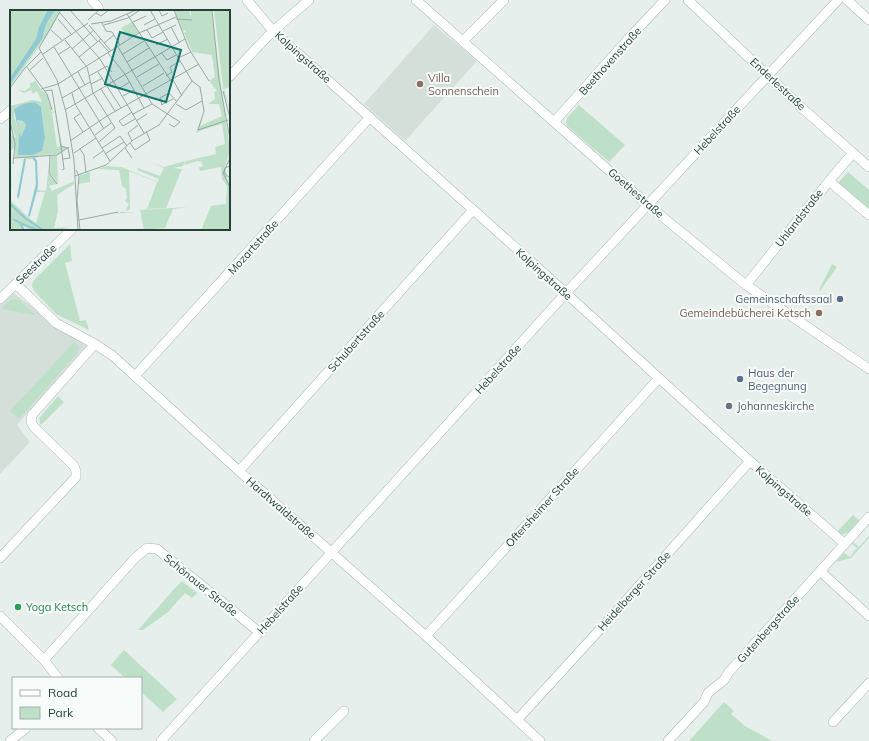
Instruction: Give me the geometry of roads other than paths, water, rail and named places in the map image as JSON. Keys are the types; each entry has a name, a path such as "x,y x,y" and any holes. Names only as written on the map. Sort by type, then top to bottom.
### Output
{"street":[{"path":"92,0 99,10"},
{"name":"Kolpingstraße","path":"247,0 273,31 566,293 750,461 845,544"},
{"path":"230,76 273,31 309,0"},
{"name":"Goethestraße","path":"416,0 648,205 746,285 869,369"},
{"path":"463,41 504,0"},
{"name":"Beethovenstraße","path":"554,122 629,38 666,0"},
{"name":"Enderlestraße","path":"688,0 768,74 802,108 869,167"},
{"name":"Hebelstraße","path":"162,741 566,293 838,0"},
{"path":"847,0 869,20"},
{"path":"0,118 10,111"},
{"name":"Mozartstraße","path":"135,376 370,117"},
{"name":"Uhlandstraße","path":"746,285 853,153"},
{"path":"829,181 869,215"},
{"name":"Schubertstraße","path":"239,471 473,210"},
{"name":"Seestraße","path":"0,299 71,230"},
{"name":"Hardtwaldstraße","path":"16,284 56,323 95,344 113,356 239,471 426,636 540,741"},
{"path":"0,558 76,477 74,466 34,427 31,422 32,415 95,344"},
{"name":"Oftersheimer Straße","path":"426,636 659,378"},
{"name":"Heidelberger Straße","path":"517,720 750,461"},
{"name":"Gutenbergstraße","path":"668,741 704,702 708,692 724,680 734,666 869,517"},
{"name":"Schönauer Straße","path":"44,660 135,558 147,548 158,549 259,632"},
{"path":"820,571 869,616"},
{"path":"2,621 44,660 57,677"},
{"path":"833,722 869,683"},
{"path":"314,741 344,711"},
{"path":"10,741 25,729"},
{"path":"99,729 112,741"}],"place":[{"name":"Villa Sonnenschein","path":"420,84"},
{"name":"Gemeinschaftssaal","path":"840,299"},
{"name":"Gemeindebücherei Ketsch","path":"819,313"},
{"name":"Haus der Begegnung","path":"740,379"},
{"name":"Johanneskirche","path":"729,406"},
{"name":"Yoga Ketsch","path":"18,607"}]}
